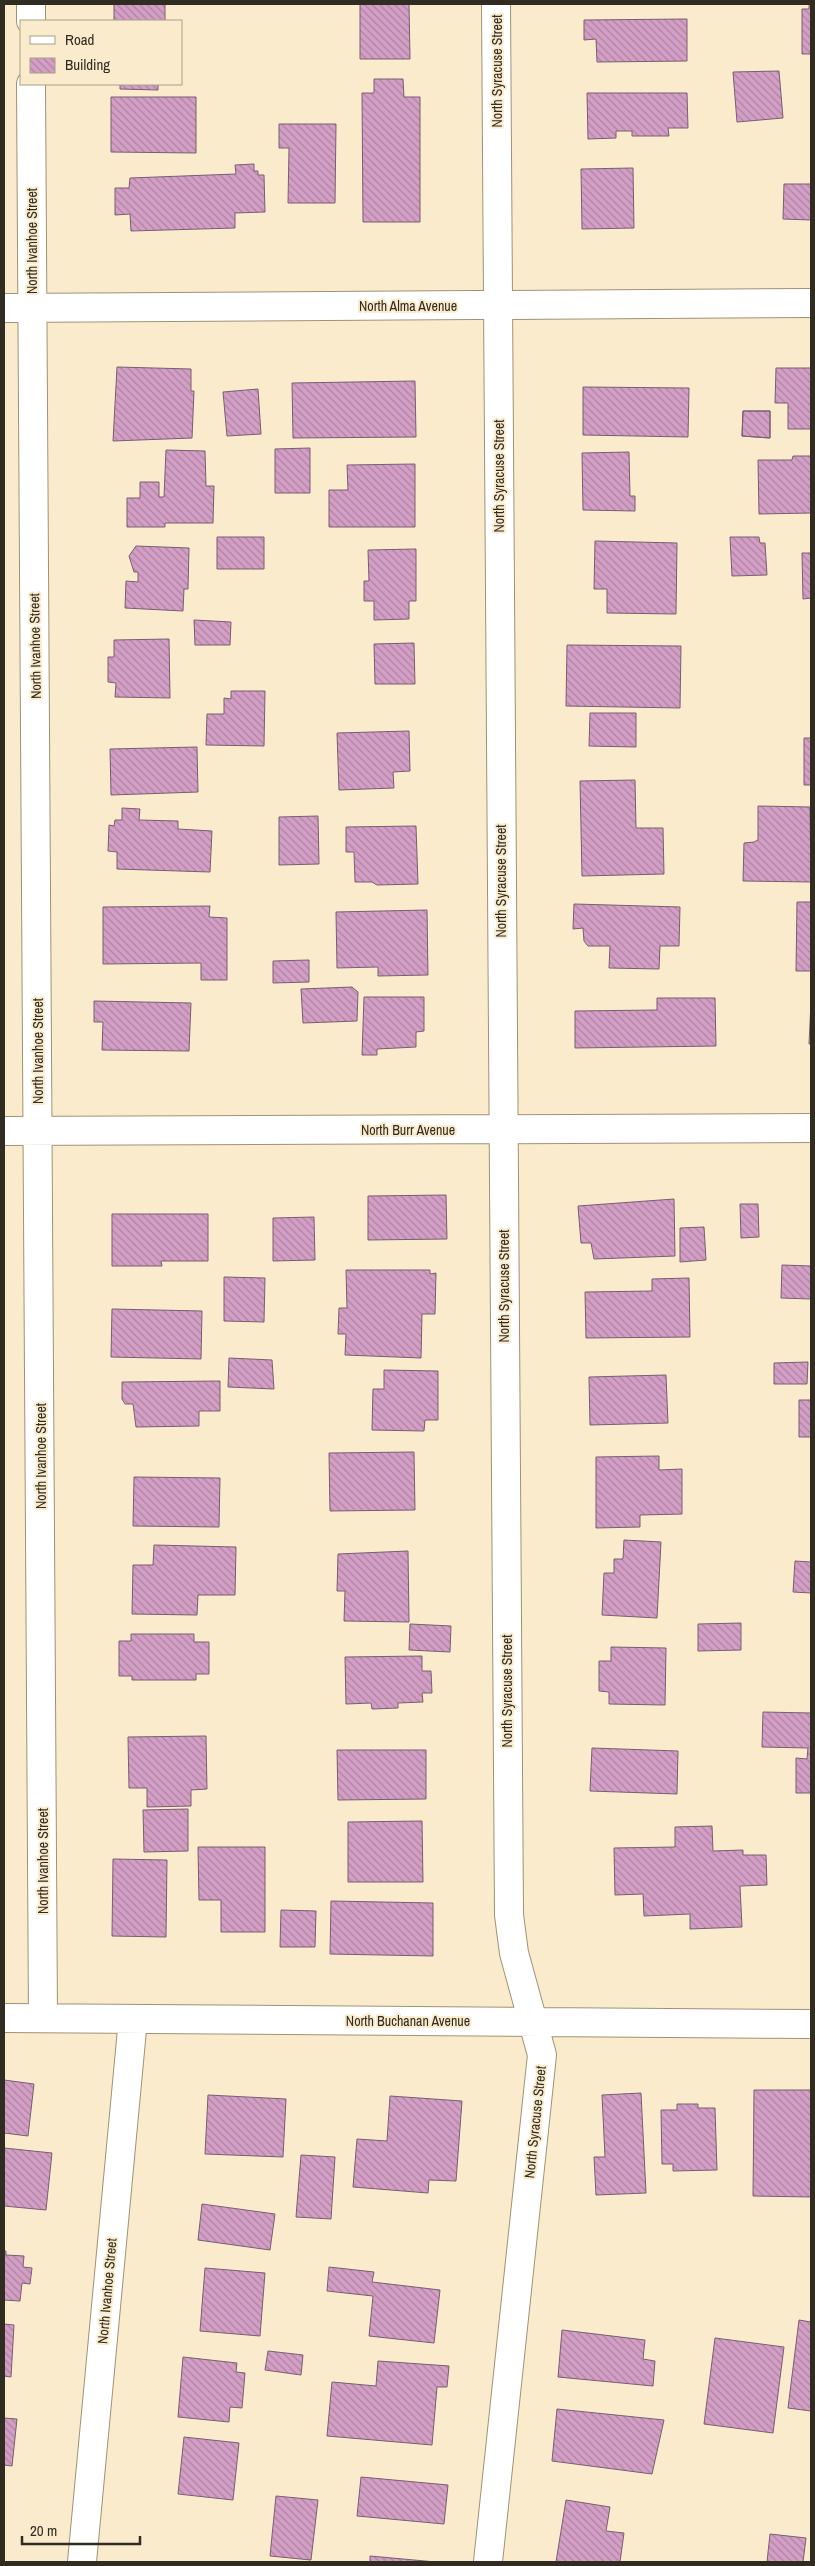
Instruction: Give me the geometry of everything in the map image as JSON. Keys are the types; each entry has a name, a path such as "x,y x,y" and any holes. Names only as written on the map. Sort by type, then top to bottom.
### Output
{"street":[{"path":"31,4 31,20"},
{"name":"North Syracuse Street","path":"488,2562 542,2054 514,1953 509,1915 502,1130 496,4"},
{"name":"North Ivanhoe Street","path":"31,85 39,1131 43,2018"},
{"name":"North Alma Avenue","path":"4,308 811,303"},
{"name":"North Burr Avenue","path":"4,1131 811,1128"},
{"name":"North Buchanan Avenue","path":"4,2018 811,2024"},
{"name":"North Ivanhoe Street","path":"82,2562 133,2019"}],"building":[{"path":"114,4 165,4 165,20 114,20"},
{"path":"360,4 409,4 410,59 360,59"},
{"path":"809,4 811,4 811,54 802,54 802,9 809,9"},
{"path":"687,19 687,61 597,62 596,39 584,40 584,20"},
{"path":"779,71 783,118 737,122 733,72"},
{"path":"374,79 403,79 404,97 420,97 420,222 363,222 362,93 374,93"},
{"path":"120,85 158,85 158,90 120,89"},
{"path":"587,93 687,93 688,128 668,128 669,136 632,136 632,131 616,131 616,138 588,139"},
{"path":"111,97 196,97 196,153 111,152"},
{"path":"279,124 336,124 335,203 288,203 289,148 279,148"},
{"path":"254,164 254,171 258,171 258,175 264,175 265,212 235,213 235,228 131,231 130,214 115,215 115,188 129,188 130,178 236,174 235,165"},
{"path":"633,168 634,228 582,229 581,169"},
{"path":"784,184 811,184 811,220 783,219"},
{"path":"117,367 191,369 191,391 194,391 192,438 113,441"},
{"path":"776,368 811,368 811,429 788,429 788,403 775,403"},
{"path":"415,381 416,437 293,438 292,383"},
{"path":"583,387 689,388 688,437 583,435"},
{"path":"258,389 261,434 227,436 223,392"},
{"path":"743,411 770,411 770,438 742,436"},
{"path":"743,411 770,411 770,438 742,436"},
{"path":"310,448 310,493 275,493 275,449"},
{"path":"166,450 205,451 206,486 214,486 213,523 165,523 165,527 127,527 127,498 140,498 140,482 159,482 159,497 164,497"},
{"path":"629,452 630,496 635,496 635,511 583,510 582,453"},
{"path":"793,456 811,456 811,513 759,514 758,460 792,460"},
{"path":"415,464 415,527 329,527 329,490 348,490 347,465"},
{"path":"217,537 264,537 264,569 217,569"},
{"path":"730,537 759,537 760,543 765,543 767,575 732,576"},
{"path":"595,541 677,543 676,614 607,613 607,589 594,589"},
{"path":"136,546 189,548 188,589 184,589 183,611 125,608 126,581 138,582 138,572 134,572 129,556"},
{"path":"416,549 416,601 409,601 409,619 374,620 374,601 364,601 364,581 369,581 368,550"},
{"path":"802,553 811,553 811,598 803,599"},
{"path":"194,620 231,622 230,645 195,645"},
{"path":"169,639 170,698 115,697 116,683 108,682 108,657 114,657 114,640"},
{"path":"414,643 415,684 375,684 374,644"},
{"path":"567,645 681,646 680,708 566,706"},
{"path":"231,691 265,691 264,746 206,745 207,714 224,714 224,698 231,699"},
{"path":"590,713 636,713 636,747 589,746"},
{"path":"409,731 410,771 393,772 394,788 339,790 337,733"},
{"path":"804,738 811,738 811,785 804,785"},
{"path":"197,747 198,792 111,795 110,749"},
{"path":"635,780 636,828 663,828 664,874 582,876 580,781"},
{"path":"758,806 810,807 811,882 743,881 744,843 758,840"},
{"path":"122,808 140,809 139,820 178,821 178,829 212,831 210,872 117,869 117,852 108,851 109,825 114,826 115,820 122,820"},
{"path":"318,816 319,864 279,865 279,817"},
{"path":"416,826 418,884 377,885 372,882 355,882 354,852 346,852 346,827"},
{"path":"797,902 811,902 811,971 796,971"},
{"path":"574,904 680,907 679,946 660,946 659,969 609,968 610,946 588,946 584,941 583,928 573,929"},
{"path":"210,906 209,917 227,918 227,980 201,980 201,963 103,964 103,907"},
{"path":"427,910 428,975 378,976 378,967 337,968 336,912"},
{"path":"309,960 309,982 273,983 273,961"},
{"path":"352,987 358,992 357,1021 303,1023 301,989"},
{"path":"364,997 424,997 424,1031 416,1032 416,1047 377,1049 377,1055 362,1055"},
{"path":"657,998 715,998 716,1046 575,1048 575,1011 657,1010"},
{"path":"94,1001 191,1003 189,1051 102,1050 103,1022 94,1022"},
{"path":"811,1002 811,1044 809,1044"},
{"path":"446,1195 447,1239 368,1240 368,1196"},
{"path":"674,1199 675,1256 594,1259 591,1243 581,1243 578,1206"},
{"path":"740,1204 758,1204 759,1237 741,1238"},
{"path":"112,1214 208,1214 208,1261 161,1261 162,1266 112,1266"},
{"path":"314,1217 315,1260 273,1261 273,1218"},
{"path":"704,1227 706,1260 680,1262 680,1228"},
{"path":"782,1265 811,1266 811,1299 781,1298"},
{"path":"346,1270 430,1270 430,1274 436,1273 435,1314 422,1314 421,1358 345,1355 346,1334 338,1334 339,1308 347,1308"},
{"path":"224,1277 265,1278 264,1322 224,1321"},
{"path":"689,1278 690,1337 586,1338 585,1292 652,1291 652,1279"},
{"path":"112,1309 202,1311 201,1359 111,1357"},
{"path":"229,1358 272,1360 274,1389 228,1387"},
{"path":"808,1362 807,1384 774,1384 774,1363"},
{"path":"384,1370 438,1371 438,1420 425,1420 424,1431 372,1430 373,1389 384,1389"},
{"path":"666,1375 668,1423 590,1425 589,1377"},
{"path":"220,1381 220,1411 199,1411 199,1426 136,1427 133,1404 125,1404 122,1399 122,1382"},
{"path":"799,1400 811,1400 811,1437 799,1437"},
{"path":"414,1452 415,1510 330,1511 329,1453"},
{"path":"659,1456 659,1470 682,1469 682,1514 640,1515 640,1527 596,1528 596,1457"},
{"path":"134,1477 220,1478 219,1527 133,1526"},
{"path":"624,1540 661,1542 657,1618 602,1615 604,1573 614,1573 614,1559 623,1559"},
{"path":"154,1545 236,1547 235,1595 198,1595 197,1615 132,1614 133,1565 153,1565"},
{"path":"408,1551 409,1622 344,1621 345,1591 337,1591 338,1554"},
{"path":"795,1561 811,1562 811,1593 793,1592"},
{"path":"741,1623 741,1650 698,1651 698,1624"},
{"path":"410,1624 451,1626 450,1652 409,1650"},
{"path":"131,1634 194,1634 194,1642 209,1642 209,1674 196,1674 196,1680 132,1680 132,1676 119,1676 119,1641 131,1641"},
{"path":"611,1647 666,1648 665,1705 609,1704 609,1692 599,1691 599,1661 611,1661"},
{"path":"422,1656 422,1671 431,1671 432,1693 422,1693 423,1702 398,1703 398,1708 372,1709 371,1703 346,1704 345,1657"},
{"path":"763,1712 811,1713 811,1793 796,1793 796,1758 807,1759 808,1748 762,1747"},
{"path":"206,1736 207,1789 191,1790 191,1806 147,1807 147,1788 129,1788 128,1737"},
{"path":"592,1748 678,1751 677,1794 590,1791"},
{"path":"337,1750 426,1750 426,1799 338,1800"},
{"path":"188,1809 188,1851 144,1852 143,1810"},
{"path":"422,1821 423,1882 348,1882 348,1822"},
{"path":"712,1826 713,1851 743,1850 743,1855 766,1855 767,1885 740,1886 742,1927 690,1929 690,1914 644,1916 643,1894 615,1895 614,1848 675,1847 675,1827"},
{"path":"198,1847 265,1847 265,1932 221,1932 221,1900 199,1900"},
{"path":"113,1859 167,1860 166,1937 112,1936"},
{"path":"331,1901 433,1903 433,1956 330,1954"},
{"path":"281,1910 316,1911 315,1947 280,1947"},
{"path":"4,2080 34,2084 28,2136 4,2133"},
{"path":"754,2090 811,2090 811,2197 753,2196"},
{"path":"641,2093 646,2193 596,2195 594,2157 605,2157 602,2095"},
{"path":"208,2095 286,2099 283,2157 205,2154"},
{"path":"390,2096 462,2101 456,2181 429,2180 428,2193 353,2187 357,2139 387,2141"},
{"path":"677,2104 698,2104 698,2108 715,2108 717,2170 673,2171 673,2164 662,2164 661,2110 677,2110"},
{"path":"4,2148 52,2153 46,2210 4,2206"},
{"path":"301,2155 335,2157 331,2219 296,2217"},
{"path":"202,2204 275,2214 270,2250 198,2240"},
{"path":"4,2251 6,2251 6,2255 24,2256 23,2267 32,2268 30,2284 22,2283 20,2301 4,2300"},
{"path":"329,2267 374,2272 372,2282 440,2290 434,2343 369,2336 373,2296 327,2291"},
{"path":"205,2268 265,2273 260,2336 200,2331"},
{"path":"799,2320 811,2322 811,2411 788,2408"},
{"path":"4,2324 14,2325 11,2377 4,2376"},
{"path":"562,2330 645,2340 643,2359 655,2361 653,2386 558,2377"},
{"path":"715,2338 784,2347 773,2433 704,2424"},
{"path":"268,2351 303,2355 301,2375 265,2370"},
{"path":"183,2357 237,2363 236,2372 245,2373 242,2408 230,2407 229,2422 178,2417"},
{"path":"378,2361 449,2366 447,2387 437,2387 432,2445 327,2436 332,2382 376,2386"},
{"path":"557,2409 664,2420 652,2474 552,2461"},
{"path":"4,2418 17,2419 12,2466 4,2465"},
{"path":"184,2437 239,2443 233,2500 178,2494"},
{"path":"361,2477 448,2485 444,2524 357,2516"},
{"path":"276,2496 318,2500 311,2560 270,2556"},
{"path":"566,2500 610,2507 606,2531 624,2533 620,2562 556,2562"},
{"path":"770,2534 806,2538 803,2562 767,2562"},
{"path":"370,2556 436,2562 370,2562"}]}
